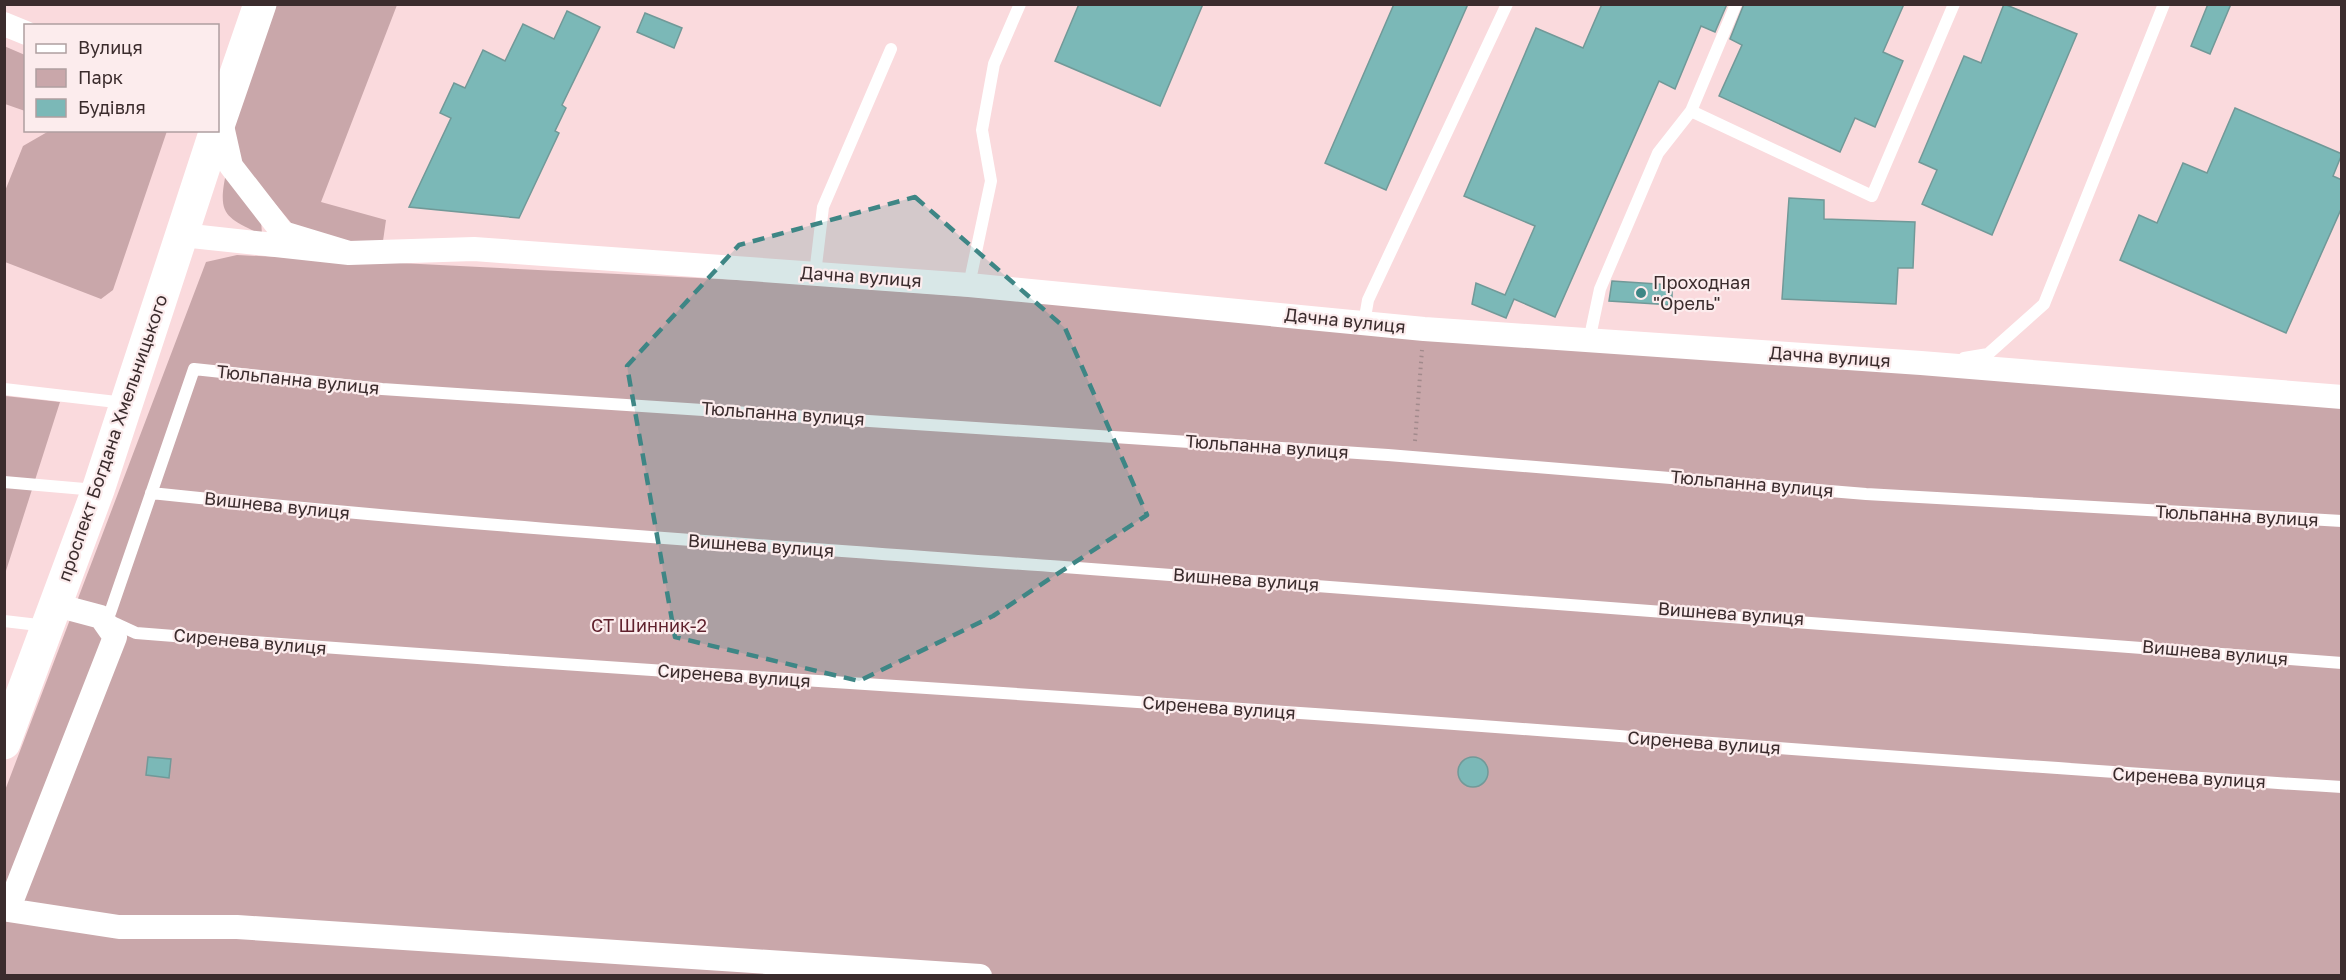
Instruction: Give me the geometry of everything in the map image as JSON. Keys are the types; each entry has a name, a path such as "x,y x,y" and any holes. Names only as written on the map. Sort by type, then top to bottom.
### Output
{"main road":[{"name":"проспект Богдана Хмельницького","path":"219,120 260,4"},
{"name":"проспект Богдана Хмельницького","path":"4,743 99,490 215,132"}],"street":[{"path":"4,24 24,32"},
{"path":"219,126 231,166 283,233 349,253"},
{"path":"182,235 349,253"},
{"name":"Дачна вулиця","path":"349,253 474,249 969,285 1424,328 1921,363 2342,398"},
{"path":"52,615 101,617 115,637 6,913 119,927 237,927 980,975"}],"lane":[{"path":"969,285 991,181 982,130 994,64 1020,4"},
{"path":"1364,323 1368,300 1507,4"},
{"path":"1589,341 1600,289 1658,153 1691,111 1736,4"},
{"path":"1691,111 1872,196 1954,4"},
{"path":"1921,363 1988,354 2044,304 2164,4"},
{"path":"815,274 823,207 891,49"},
{"name":"Тюльпанна вулиця","path":"151,493 194,369 382,389 1413,457 1866,494 2342,521"},
{"path":"4,389 127,404"},
{"path":"4,482 99,490"},
{"path":"101,617 110,613 151,493"},
{"name":"Вишнева вулиця","path":"151,493 319,511 683,541 1806,619 2342,663"},
{"path":"4,621 52,615"},
{"name":"Сиренева вулиця","path":"101,617 136,633 384,653 1346,716 2020,768 2342,787"}],"path":[{"path":"1413,457 1424,328"}],"highlighted area":[{"path":"915,197 1065,328 1147,515 993,616 859,681 675,637 627,366 739,245"}],"green space":[{"path":"268,5 397,5 321,202 386,220 382,248 341,246 292,224 238,159 230,117"},
{"path":"4,46 24,55 24,111 5,104"},
{"path":"47,132 167,132 113,290 101,299 5,262 5,191 23,146"},
{"path":"226,173 261,219 262,235 232,219 227,213 223,198"},
{"name":"СТ Шинник-2","path":"237,255 758,281 2341,398 2341,975 5,975 4,793 206,262"},
{"path":"5,396 60,402 5,574"}],"building":[{"path":"1079,4 1203,4 1160,106 1055,61"},
{"path":"1394,4 1468,4 1386,190 1325,163"},
{"path":"1602,4 1727,4 1715,32 1701,26 1675,89 1659,81 1555,317 1514,299 1506,318 1472,304 1476,283 1505,295 1535,226 1464,196 1536,28 1583,48"},
{"path":"1744,4 1904,4 1883,52 1903,61 1875,127 1855,118 1840,152 1719,96 1742,45 1730,39"},
{"path":"2004,4 2077,34 1992,235 1922,204 1937,170 1919,162 1964,56 1981,63"},
{"path":"2208,4 2231,4 2210,54 2191,46"},
{"path":"567,11 600,27 562,105 566,108 555,131 559,133 519,218 409,207 451,118 440,113 454,83 465,88 483,50 505,61 523,24 554,39"},
{"path":"645,13 682,28 674,48 637,32"},
{"path":"2235,108 2342,154 2333,176 2342,180 2342,207 2286,333 2120,260 2139,215 2157,223 2183,163 2207,173"},
{"path":"1789,198 1824,200 1824,219 1915,222 1913,268 1898,268 1896,304 1782,299"},
{"name":"Проходная \"Орель\"","path":"1612,281 1672,285 1672,305 1609,301"},
{"path":"148,757 171,759 169,778 146,775"},
{"path":"1473,757 1483,762 1488,772 1483,782 1473,787 1463,782 1458,772 1463,762"}],"place":[{"name":"Проходная \"Орель\"","path":"1641,293"}]}
